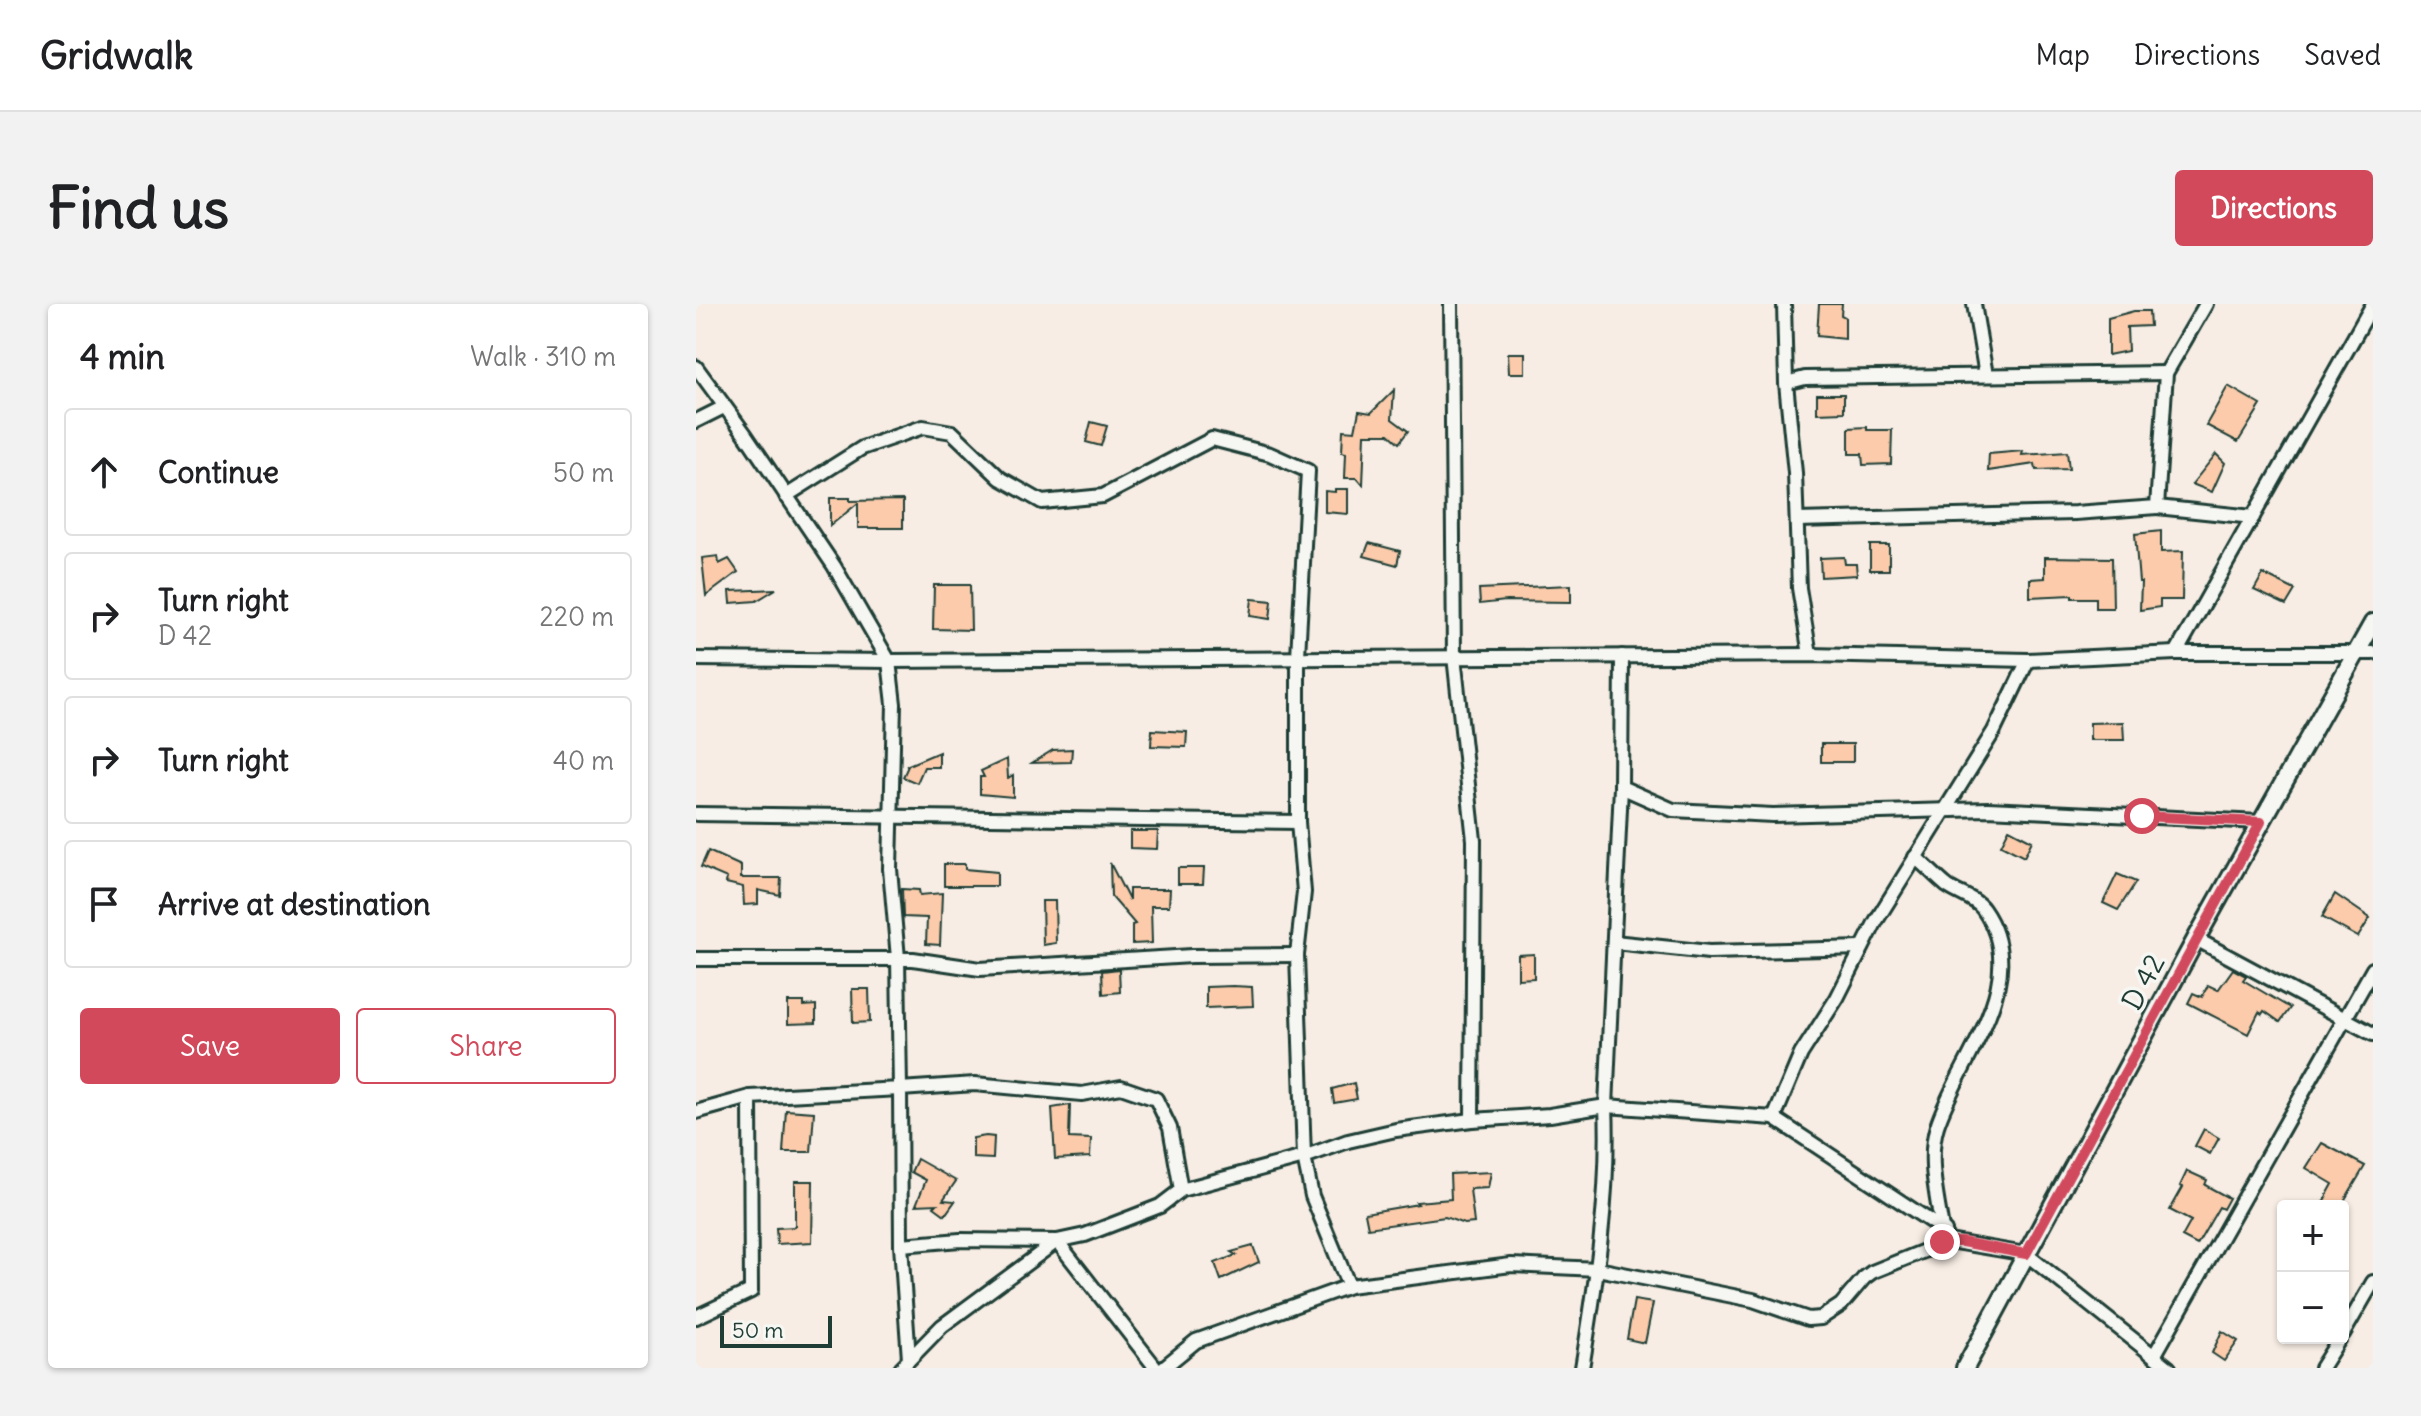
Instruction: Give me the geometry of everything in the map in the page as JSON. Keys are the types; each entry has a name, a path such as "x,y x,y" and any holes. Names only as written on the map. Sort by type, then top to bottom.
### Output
{"street":[{"path":"1451,304 1454,656 1474,840 1472,1120"},
{"path":"1784,304 1799,588 1810,655"},
{"path":"1974,304 1986,375"},
{"path":"2157,507 2166,373 2206,304"},
{"path":"2176,653 2373,304"},
{"path":"696,367 834,566 889,661 894,704 890,869 898,958 905,1364"},
{"path":"1786,383 1805,378 2166,373"},
{"path":"696,421 724,407"},
{"path":"786,496 862,448 923,427 952,432 1000,478 1042,502 1103,496 1212,439 1270,454 1308,471 1298,656 1298,822 1304,892 1297,955 1304,1157 1312,1196 1349,1286"},
{"path":"1797,520 2075,513 2157,507 2253,517"},
{"name":"D 42","path":"1965,1368 2261,822 2365,652 2373,623"},
{"path":"696,659 889,661 1810,655 2028,660 2176,653 2365,652"},
{"path":"1582,1368 1598,1269 1607,1131 1621,787 1622,656"},
{"path":"1774,1118 1801,1054 1837,998 1915,857 1994,731 2028,660"},
{"path":"1621,787 1673,810 1773,815 1988,809 2261,822"},
{"path":"696,814 1298,822"},
{"path":"1915,857 1949,887 1980,905 1996,928 2002,969 1989,1019 1936,1128 1933,1160 1942,1229"},
{"path":"2196,939 2373,1034"},
{"path":"1614,942 1709,952 1862,948"},
{"path":"696,959 833,961 898,958 980,969 1192,956 1297,955"},
{"path":"2154,1356 2373,969"},
{"path":"696,1112 750,1097 975,1084 1082,1094 1121,1087 1156,1099 1170,1128 1181,1190"},
{"path":"696,1317 751,1291 750,1097"},
{"path":"901,1245 960,1240 1057,1241 1085,1235 1160,1206 1181,1190 1304,1157 1348,1141 1396,1130 1472,1120 1550,1115 1606,1106 1774,1118 1962,1242"},
{"path":"905,1364 942,1326 1057,1241"},
{"path":"1057,1241 1156,1368"},
{"path":"1163,1368 1196,1341 1349,1286 1511,1265 1598,1269 1753,1300 1808,1319 1821,1318 1841,1305 1872,1272 1942,1242 1962,1242 2026,1254 2169,1368"},
{"path":"2349,1324 2373,1282"},
{"path":"2321,1368 2337,1344"}],"building":[{"path":"1819,304 1842,304 1845,339 1817,336"},
{"path":"2134,311 2149,311 2150,326 2127,327 2128,351 2108,355 2108,318"},
{"path":"1508,353 1525,353 1525,373 1509,373"},
{"path":"2228,386 2261,405 2238,442 2206,425"},
{"path":"1394,390 1392,419 1408,431 1399,443 1389,434 1365,434 1363,485 1357,478 1345,478 1343,430 1355,431 1359,411 1371,413"},
{"path":"1817,394 1844,394 1844,412 1817,413"},
{"path":"1091,422 1107,426 1101,446 1086,442"},
{"path":"1867,427 1867,430 1892,430 1891,464 1863,465 1862,454 1849,454 1849,428"},
{"path":"2023,451 2022,455 2067,452 2069,469 2036,470 2035,464 1988,471 1989,454"},
{"path":"2216,454 2225,463 2212,492 2192,484"},
{"path":"1335,489 1348,489 1348,514 1325,512 1325,491 1335,492"},
{"path":"830,498 850,498 850,501 903,500 903,528 858,528 858,503 830,526"},
{"path":"2161,531 2161,552 2183,551 2182,600 2160,600 2160,607 2140,610 2141,582 2135,534"},
{"path":"1369,543 1400,551 1397,565 1364,556"},
{"path":"1870,545 1889,545 1889,570 1870,570"},
{"path":"718,556 719,564 729,559 738,572 706,596 702,558"},
{"path":"1844,557 1845,564 1856,564 1857,575 1821,577 1820,558"},
{"path":"2045,557 2112,558 2113,608 2096,608 2096,598 2072,598 2072,595 2030,597 2030,579 2045,578"},
{"path":"2263,574 2295,590 2286,605 2254,590"},
{"path":"934,585 970,585 971,630 933,629"},
{"path":"1571,585 1571,602 1506,601 1480,604 1479,589"},
{"path":"776,589 756,601 731,603 730,591"},
{"path":"1252,599 1272,601 1270,619 1250,616"},
{"path":"2123,722 2124,740 2090,740 2090,723"},
{"path":"1152,730 1187,732 1186,747 1151,746"},
{"path":"1821,744 1853,744 1853,762 1821,762"},
{"path":"1072,749 1071,762 1032,763 1053,750"},
{"path":"939,752 939,767 924,767 917,783 903,777 906,766"},
{"path":"1007,759 1008,778 1013,775 1013,797 980,794 980,777 984,777 981,771"},
{"path":"2009,829 2032,841 2024,857 2001,845"},
{"path":"1130,831 1158,831 1157,849 1130,848"},
{"path":"708,851 741,866 741,878 781,878 780,895 758,890 758,904 744,905 743,887 726,883 727,878 701,867"},
{"path":"1110,863 1129,900 1129,889 1170,889 1169,906 1151,906 1152,943 1132,944 1132,925 1135,924 1111,896"},
{"path":"944,864 965,864 965,869 997,872 997,886 944,886"},
{"path":"1178,868 1204,868 1203,884 1178,884"},
{"path":"2117,874 2136,882 2118,910 2103,903"},
{"path":"902,889 919,890 920,895 942,893 940,945 926,944 927,918 903,917"},
{"path":"2335,894 2370,918 2358,937 2322,917"},
{"path":"1042,901 1055,901 1056,943 1043,945"},
{"path":"1534,954 1534,978 1518,979 1518,955"},
{"path":"1119,969 1120,992 1103,994 1102,971"},
{"path":"2233,969 2246,976 2243,980 2290,1008 2280,1022 2264,1011 2262,1014 2259,1012 2248,1034 2188,1003 2193,993 2202,997 2208,985 2218,990"},
{"path":"1206,987 1252,987 1253,1006 1206,1008"},
{"path":"852,989 869,989 870,1022 853,1023"},
{"path":"788,1002 816,1005 816,1023 788,1024"},
{"path":"1354,1083 1357,1099 1334,1103 1332,1089"},
{"path":"1070,1105 1069,1138 1091,1139 1090,1157 1055,1159 1052,1108"},
{"path":"786,1110 814,1112 811,1152 783,1152"},
{"path":"2204,1129 2219,1138 2210,1154 2195,1146"},
{"path":"994,1137 993,1159 973,1158 973,1138"},
{"path":"2322,1143 2365,1166 2345,1200 2324,1200 2333,1184 2306,1168"},
{"path":"917,1159 956,1181 943,1200 955,1201 945,1215 934,1207 937,1204 916,1205 926,1180 911,1172"},
{"path":"2187,1171 2207,1180 2205,1185 2229,1198 2223,1209 2219,1207 2197,1245 2182,1237 2191,1221 2170,1210 2183,1187 2180,1186"},
{"path":"1491,1172 1488,1188 1470,1189 1474,1223 1464,1224 1445,1217 1368,1228 1365,1213 1418,1204 1416,1202 1451,1199 1450,1174"},
{"path":"795,1181 813,1181 812,1242 777,1244 776,1228 795,1227"},
{"path":"1253,1246 1259,1262 1221,1280 1215,1263 1236,1255 1231,1252"},
{"path":"1634,1300 1653,1303 1645,1343 1627,1339"},
{"path":"2222,1331 2238,1341 2224,1361 2212,1353"}],"route":[{"path":"1942,1242 1962,1242 2026,1254 2261,822 2142,816"}]}
